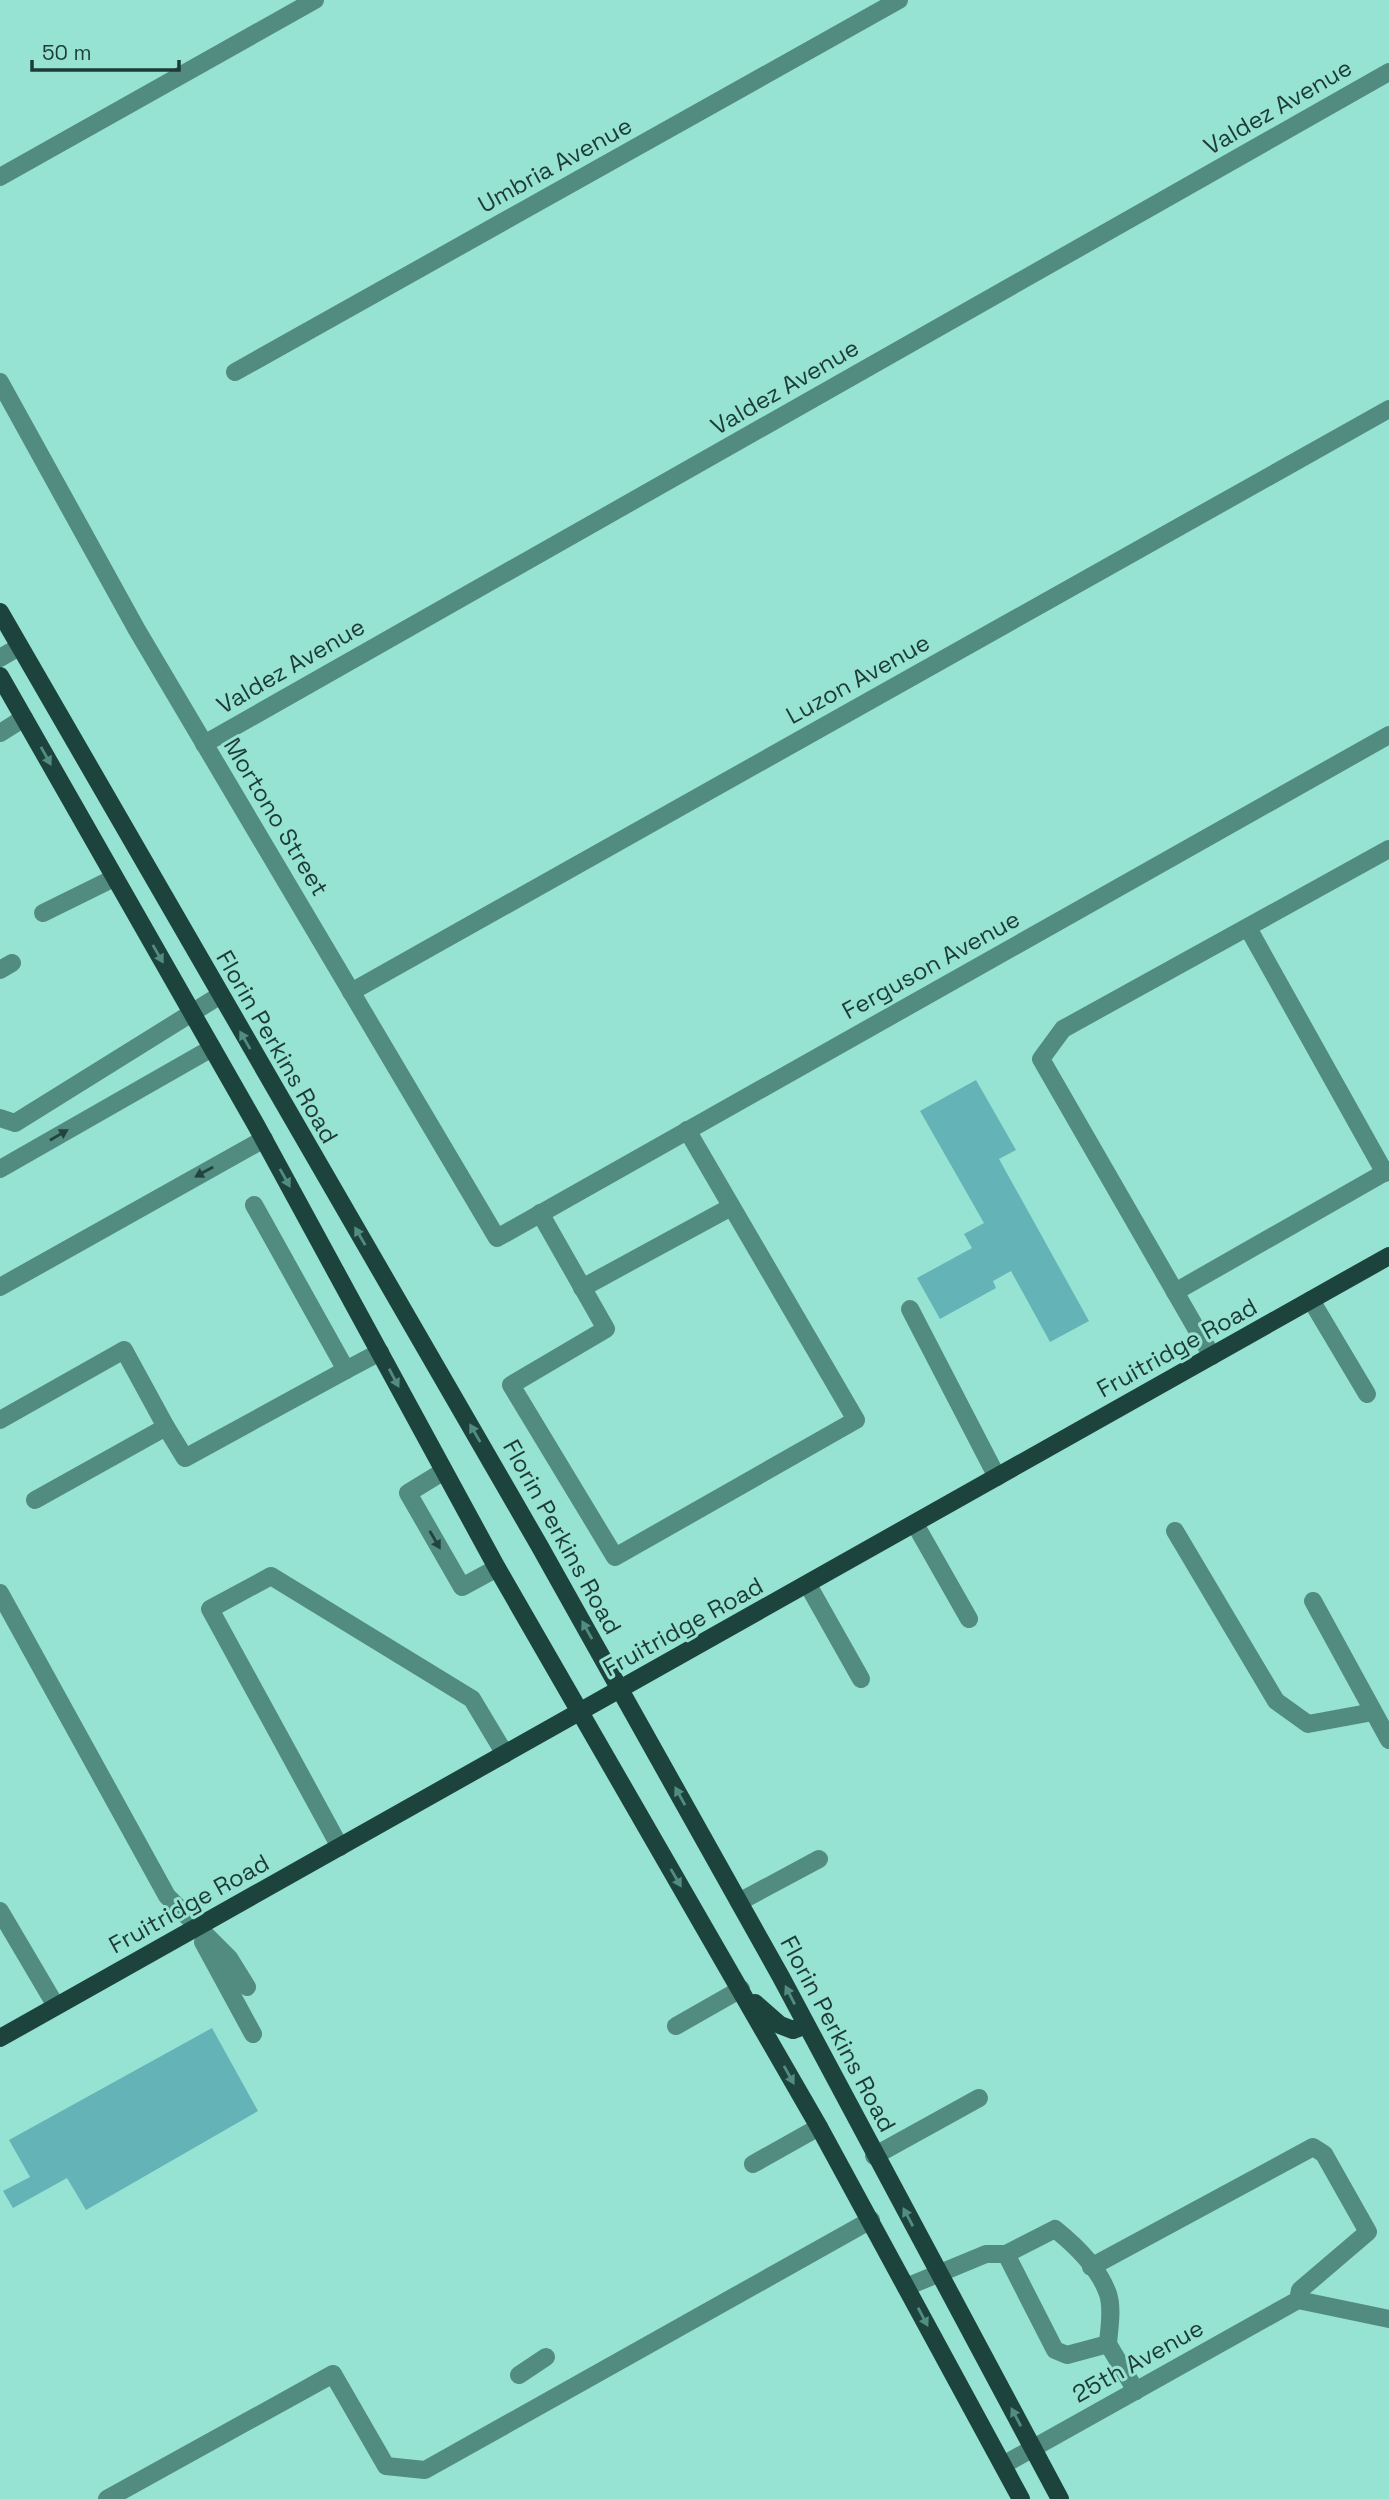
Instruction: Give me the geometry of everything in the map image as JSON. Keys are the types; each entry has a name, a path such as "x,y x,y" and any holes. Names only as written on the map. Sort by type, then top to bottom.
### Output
{"main road":[{"name":"Florin Perkins Road","path":"0,612 219,996 490,1458 739,1902 1060,2499"},
{"path":"0,676 264,1139 497,1568 743,1991 871,2220 1021,2499"},
{"name":"Fruitridge Road","path":"0,2038 1389,1256"},
{"path":"743,1991 780,2025 793,2030 806,2025"}],"street":[{"path":"0,177 315,0"},
{"name":"Umbria Avenue","path":"235,372 898,0"},
{"name":"Valdez Avenue","path":"204,744 1389,72"},
{"name":"Mortono Street","path":"0,382 124,607 496,1238"},
{"name":"Luzon Avenue","path":"351,992 1389,409"},
{"path":"0,658 19,647"},
{"path":"0,733 24,718"},
{"name":"Ferguson Avenue","path":"496,1238 1389,735"},
{"path":"1212,1356 1041,1059 1063,1029 1389,849"},
{"path":"43,913 114,878"},
{"path":"1175,1292 1387,1172 1248,928"},
{"path":"0,1118 15,1123 219,996"},
{"path":"0,1169 212,1048"},
{"path":"540,1213 606,1329 511,1385 615,1557 856,1420 687,1130"},
{"path":"0,1287 264,1139"},
{"path":"254,1205 345,1370"},
{"path":"582,1288 731,1207"},
{"path":"1311,1300 1367,1394"},
{"path":"910,1309 997,1478"},
{"path":"0,1420 124,1350 185,1458 380,1352"},
{"path":"35,1500 166,1427"},
{"path":"444,1471 408,1493 462,1587 497,1568"},
{"path":"915,1524 968,1619"},
{"path":"1175,1531 1276,1702 1308,1724 1373,1712"},
{"path":"340,1847 210,1609 271,1576 472,1699 505,1755"},
{"path":"808,1585 861,1679"},
{"path":"0,1593 167,1896 196,1928 229,1958 247,1987"},
{"path":"1313,1601 1389,1740"},
{"path":"739,1902 819,1859"},
{"path":"0,1911 56,2006"},
{"path":"196,1928 253,2034"},
{"path":"677,2026 743,1991"},
{"path":"874,2156 979,2098"},
{"path":"753,2164 819,2127"},
{"path":"1091,2267 1312,2147 1324,2154 1368,2232 1300,2290 1298,2300 1389,2319"},
{"path":"107,2499 332,2374 386,2466 425,2470 871,2220"},
{"path":"906,2287 986,2254 1006,2254 1055,2229 1078,2246 1108,2294 1111,2318 1108,2344 1136,2391"},
{"path":"1006,2254 1055,2350 1067,2356 1108,2344"},
{"name":"25th Avenue","path":"1003,2465 1298,2300"},
{"path":"519,2375 546,2357"}],"building":[{"path":"976,1080 1016,1150 999,1159 1089,1321 1050,1342 1011,1271 993,1281 996,1288 940,1319 917,1278 972,1248 964,1234 984,1223 920,1111"},
{"path":"212,2028 258,2111 86,2210 67,2178 13,2208 3,2191 30,2177 9,2140"}]}
